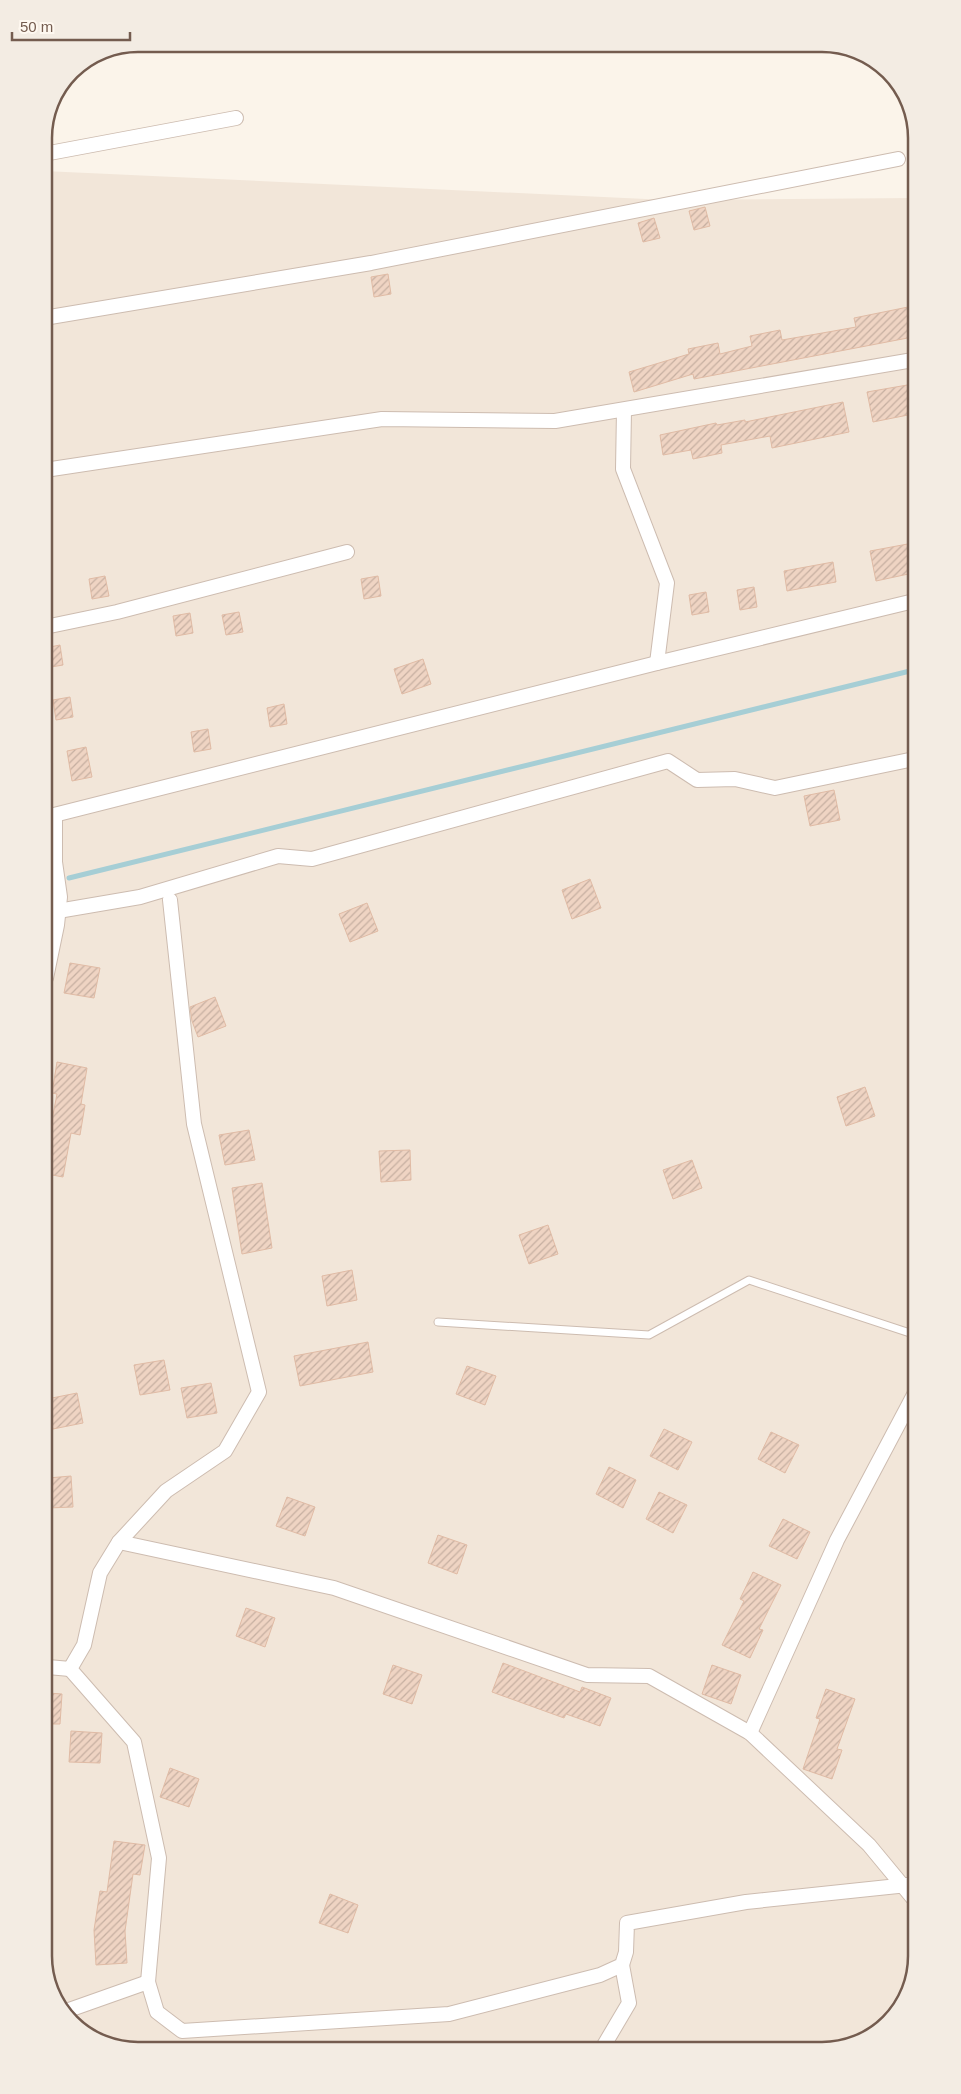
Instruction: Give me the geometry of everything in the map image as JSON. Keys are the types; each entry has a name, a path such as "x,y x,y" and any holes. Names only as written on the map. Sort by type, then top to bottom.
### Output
{"street":[{"path":"53,152 236,118"},
{"path":"53,317 371,263 898,160"},
{"path":"53,469 382,419 555,421 908,361"},
{"path":"624,410 623,470 667,583 657,663"},
{"path":"53,625 117,612 347,552"},
{"path":"53,816 657,663 908,603"},
{"path":"58,911 140,897 278,856 312,859 668,761 697,780 735,779 776,788 908,760"},
{"path":"53,838 58,911 53,941"},
{"path":"70,1669 84,1645 100,1573 119,1542 166,1491 225,1450 260,1392 194,1124 170,900"},
{"path":"750,1733 836,1540 908,1406"},
{"path":"119,1542 334,1588 587,1675 649,1676 750,1733 869,1845 908,1893"},
{"path":"52,1667 70,1669 134,1742 159,1858 148,1982 157,2012 182,2031 449,2014 600,1976 622,1965"},
{"path":"606,2042 629,2003 622,1965 626,1952 627,1923 746,1902 908,1886"},
{"path":"71,2009 148,1982"}],"lane":[{"path":"438,1322 649,1335 749,1280 908,1332"}],"shaded area":[{"path":"53,171 667,200 908,198 908,1967 904,1983 900,1994 891,2008 870,2027 850,2037 823,2042 133,2041 116,2039 86,2024 70,2008 61,1994 57,1983 52,1956"}],"building":[{"path":"705,207 710,226 694,230 689,211"},
{"path":"654,218 660,238 643,242 638,223"},
{"path":"388,274 391,294 374,297 371,277"},
{"path":"908,307 908,338 694,379 693,374 634,392 629,372 689,354 688,349 718,343 720,354 752,346 750,336 780,330 782,340 856,327 854,318"},
{"path":"908,385 908,415 873,422 867,392"},
{"path":"843,402 849,432 772,448 770,436 721,445 722,453 693,459 691,450 663,455 660,435 716,423 717,425 745,420 745,422"},
{"path":"908,544 908,574 876,581 870,551"},
{"path":"833,562 836,582 787,591 784,571"},
{"path":"105,576 109,596 92,599 89,579"},
{"path":"378,576 381,596 364,599 361,579"},
{"path":"754,587 757,607 740,610 737,590"},
{"path":"706,592 709,612 692,615 689,595"},
{"path":"239,612 243,632 226,635 222,615"},
{"path":"190,613 193,633 176,636 173,616"},
{"path":"60,645 63,665 53,667 53,646"},
{"path":"423,659 431,684 402,694 394,669"},
{"path":"70,697 73,717 56,720 53,700"},
{"path":"284,704 287,724 270,727 267,708"},
{"path":"208,729 211,749 194,752 191,732"},
{"path":"86,747 92,777 72,781 67,751"},
{"path":"834,790 840,820 810,826 804,796"},
{"path":"590,879 601,908 572,919 562,890"},
{"path":"367,903 378,931 350,942 339,914"},
{"path":"70,963 100,968 94,998 64,993"},
{"path":"215,997 226,1026 198,1037 192,1021 190,1007"},
{"path":"57,1062 87,1068 81,1104 85,1105 80,1135 71,1133 63,1177 52,1175 52,1118 57,1094 52,1093"},
{"path":"865,1087 875,1116 846,1126 837,1097"},
{"path":"249,1130 255,1160 225,1165 219,1135"},
{"path":"410,1150 411,1180 381,1182 379,1151"},
{"path":"692,1160 702,1188 673,1199 663,1170"},
{"path":"262,1183 272,1248 242,1254 232,1188"},
{"path":"548,1225 558,1254 529,1264 519,1235"},
{"path":"352,1270 357,1300 327,1306 322,1276"},
{"path":"368,1342 373,1372 300,1386 294,1356"},
{"path":"164,1360 170,1390 140,1395 134,1365"},
{"path":"467,1366 496,1376 485,1405 456,1394"},
{"path":"211,1383 217,1413 187,1418 181,1388"},
{"path":"77,1393 83,1423 53,1429 52,1398"},
{"path":"664,1429 692,1442 678,1470 650,1456"},
{"path":"771,1432 799,1445 785,1473 758,1459"},
{"path":"609,1467 636,1480 623,1508 596,1494"},
{"path":"71,1476 73,1507 52,1508 52,1478"},
{"path":"659,1492 687,1505 673,1533 646,1519"},
{"path":"287,1497 315,1507 305,1536 276,1526"},
{"path":"783,1519 810,1532 797,1559 769,1546"},
{"path":"438,1535 467,1545 457,1574 428,1563"},
{"path":"753,1572 781,1585 759,1629 763,1630 750,1658 722,1645 744,1601 740,1599"},
{"path":"246,1608 275,1618 265,1647 236,1636"},
{"path":"503,1663 580,1692 582,1687 611,1698 600,1726 566,1714 564,1718 492,1692"},
{"path":"393,1665 422,1675 412,1704 383,1694"},
{"path":"712,1665 741,1675 731,1704 702,1694"},
{"path":"826,1689 855,1699 837,1749 842,1750 832,1779 803,1769 820,1719 816,1718"},
{"path":"52,1693 62,1694 60,1724 52,1724"},
{"path":"71,1731 102,1733 100,1763 69,1762"},
{"path":"170,1768 199,1779 189,1807 160,1797"},
{"path":"114,1841 145,1845 140,1875 133,1874 125,1931 127,1963 96,1965 94,1930 100,1891 107,1892"},
{"path":"330,1894 358,1905 348,1933 319,1923"}],"waterway":[{"path":"69,878 908,671"}]}
